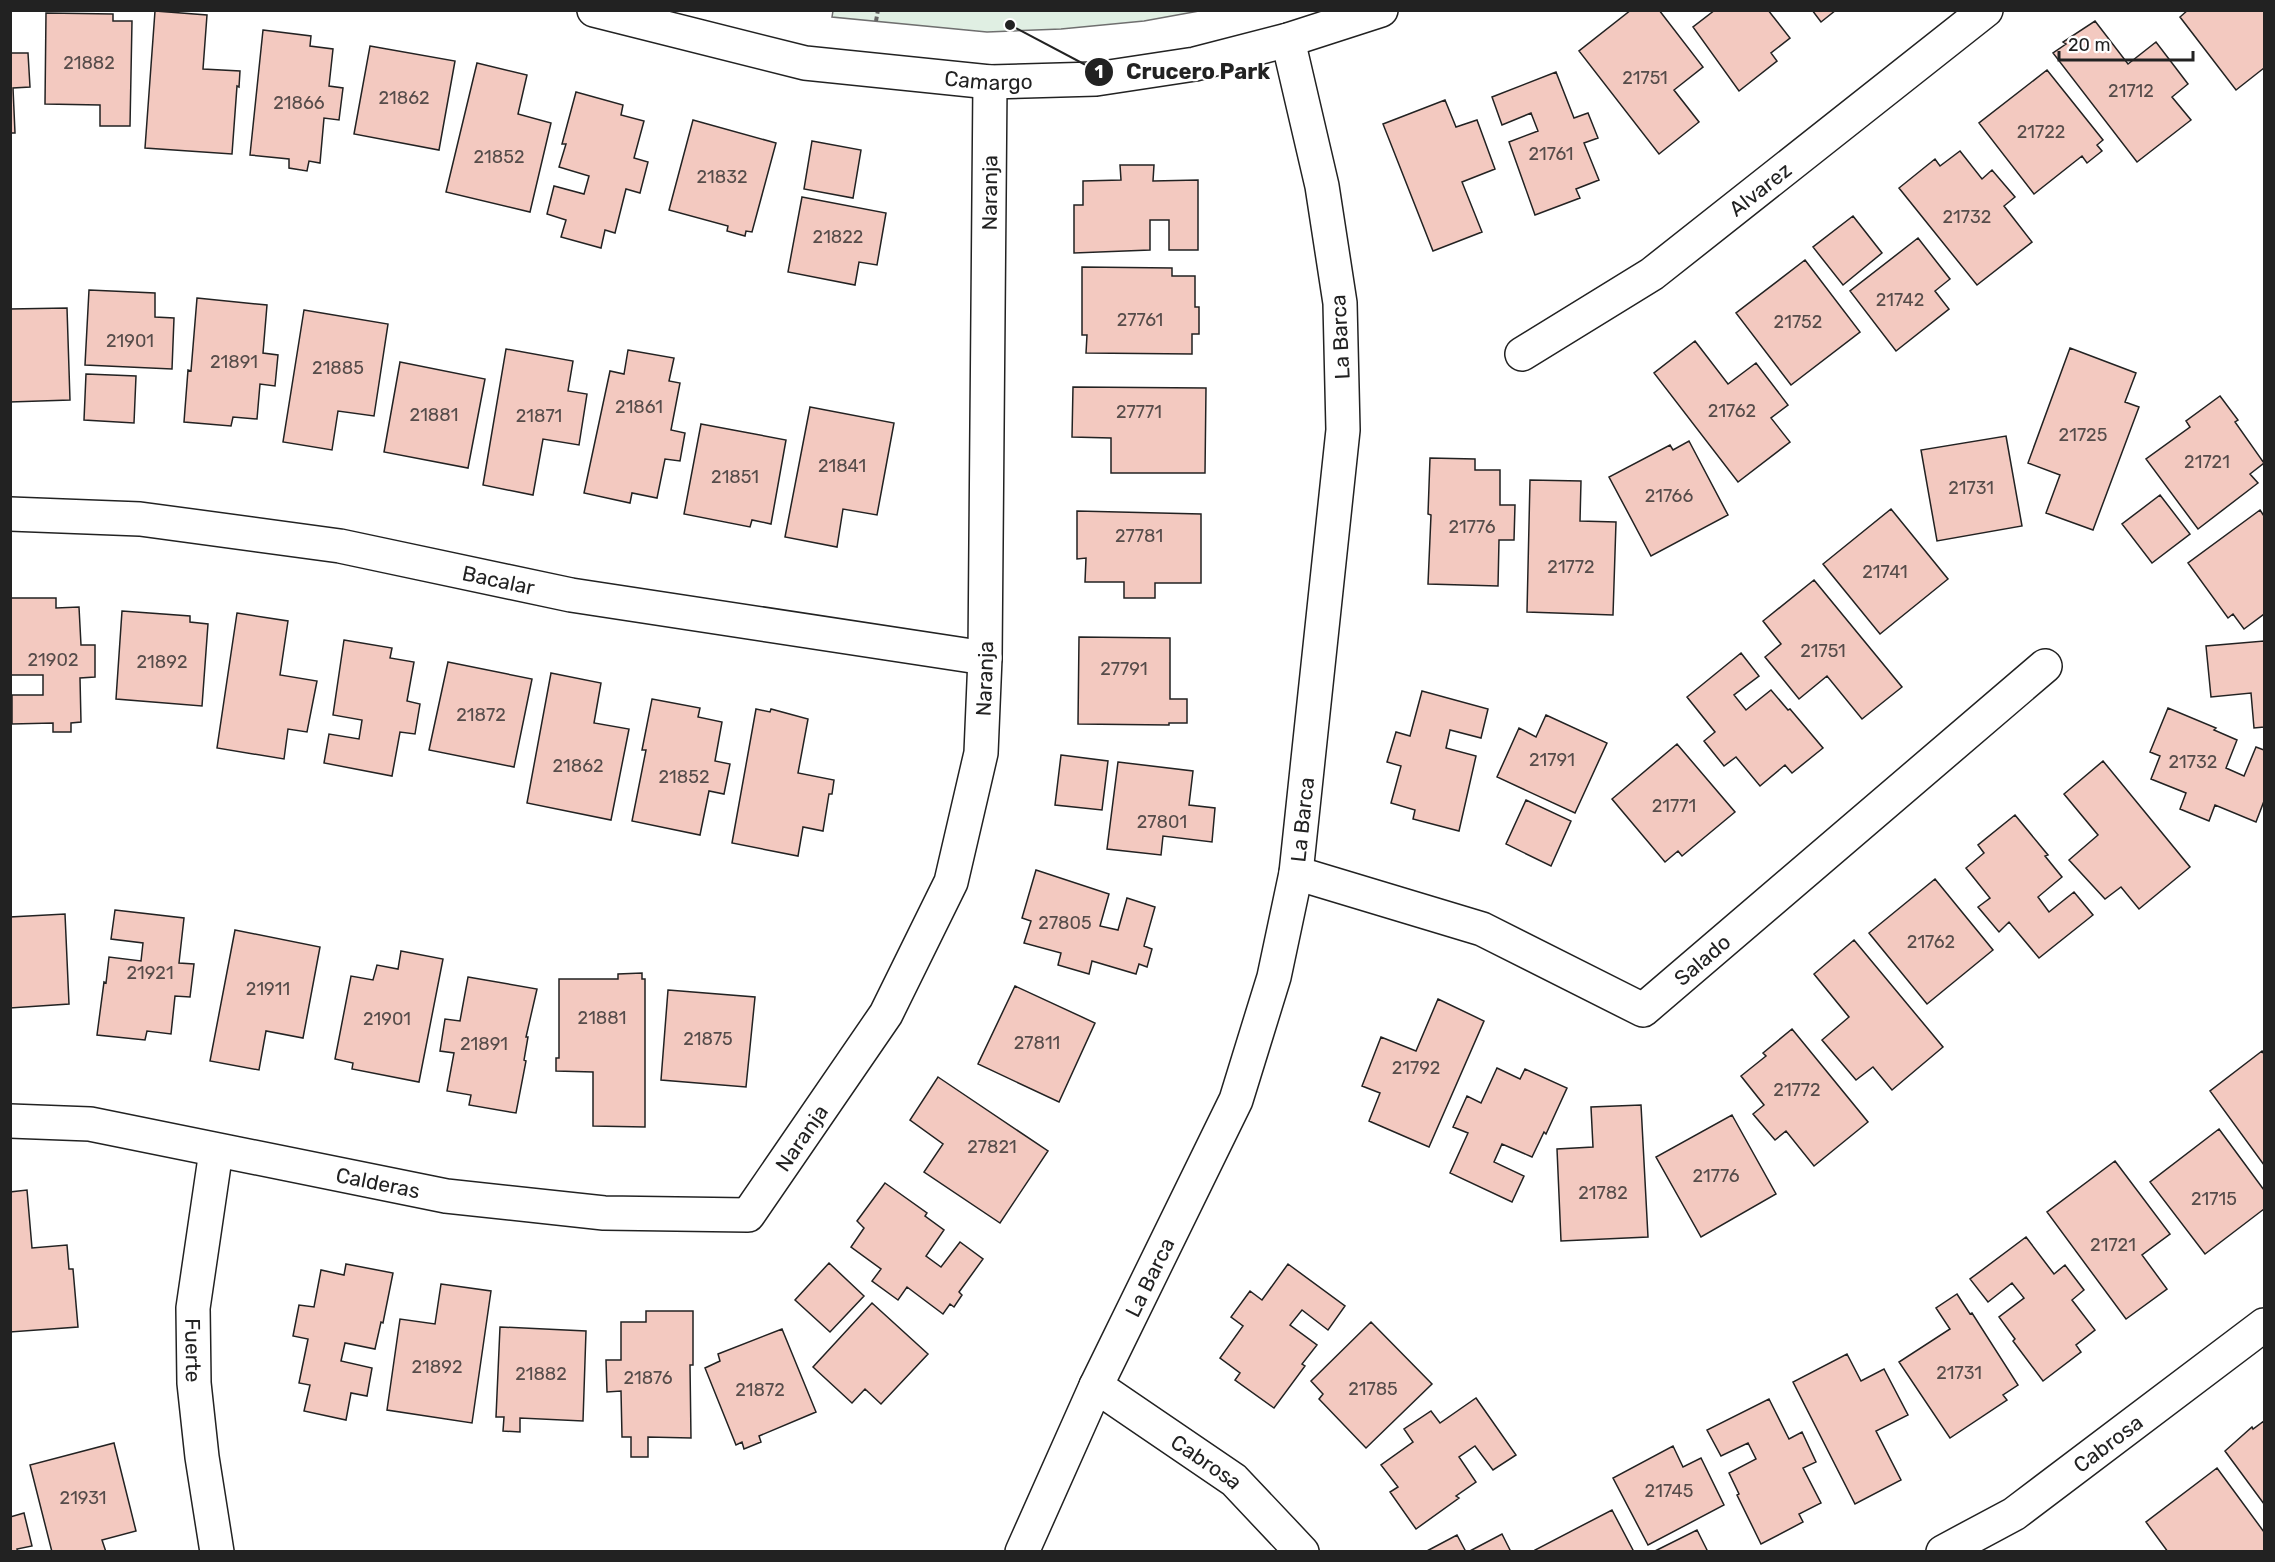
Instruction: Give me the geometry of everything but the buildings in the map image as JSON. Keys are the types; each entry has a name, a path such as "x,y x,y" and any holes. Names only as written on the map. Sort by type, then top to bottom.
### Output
{"street":[{"name":"Camargo","path":"594,10 805,63 990,82 1096,79 1195,64 1288,40 1381,10"},
{"name":"Alvarez","path":"1522,354 1652,274 1986,10"},
{"name":"La Barca","path":"1022,1551 1096,1386 1236,1100 1274,977 1296,873 1343,430 1340,303 1322,186 1288,40"},
{"name":"Naranja","path":"748,1215 885,1014 951,882 981,753 986,658 990,82"},
{"name":"Bacalar","path":"10,514 140,519 340,546 571,595 986,658"},
{"name":"Salado","path":"1296,873 1482,929 1643,1010 2045,666"},
{"name":"Calderas","path":"10,1121 90,1124 446,1196 604,1213 748,1215"},
{"name":"Fuerte","path":"216,1151 193,1318 194,1383 202,1457 217,1551"},
{"name":"Cabrosa","path":"1943,1551 2014,1514 2265,1325"},
{"name":"Cabrosa","path":"1096,1386 1234,1480 1302,1551"}],"path":[{"path":"876,21 878,10"}],"green space":[{"path":"833,10 1199,11 1144,21 1061,29 987,32 832,17"}],"place":[{"name":"Crucero Park","path":"1010,25"}]}
